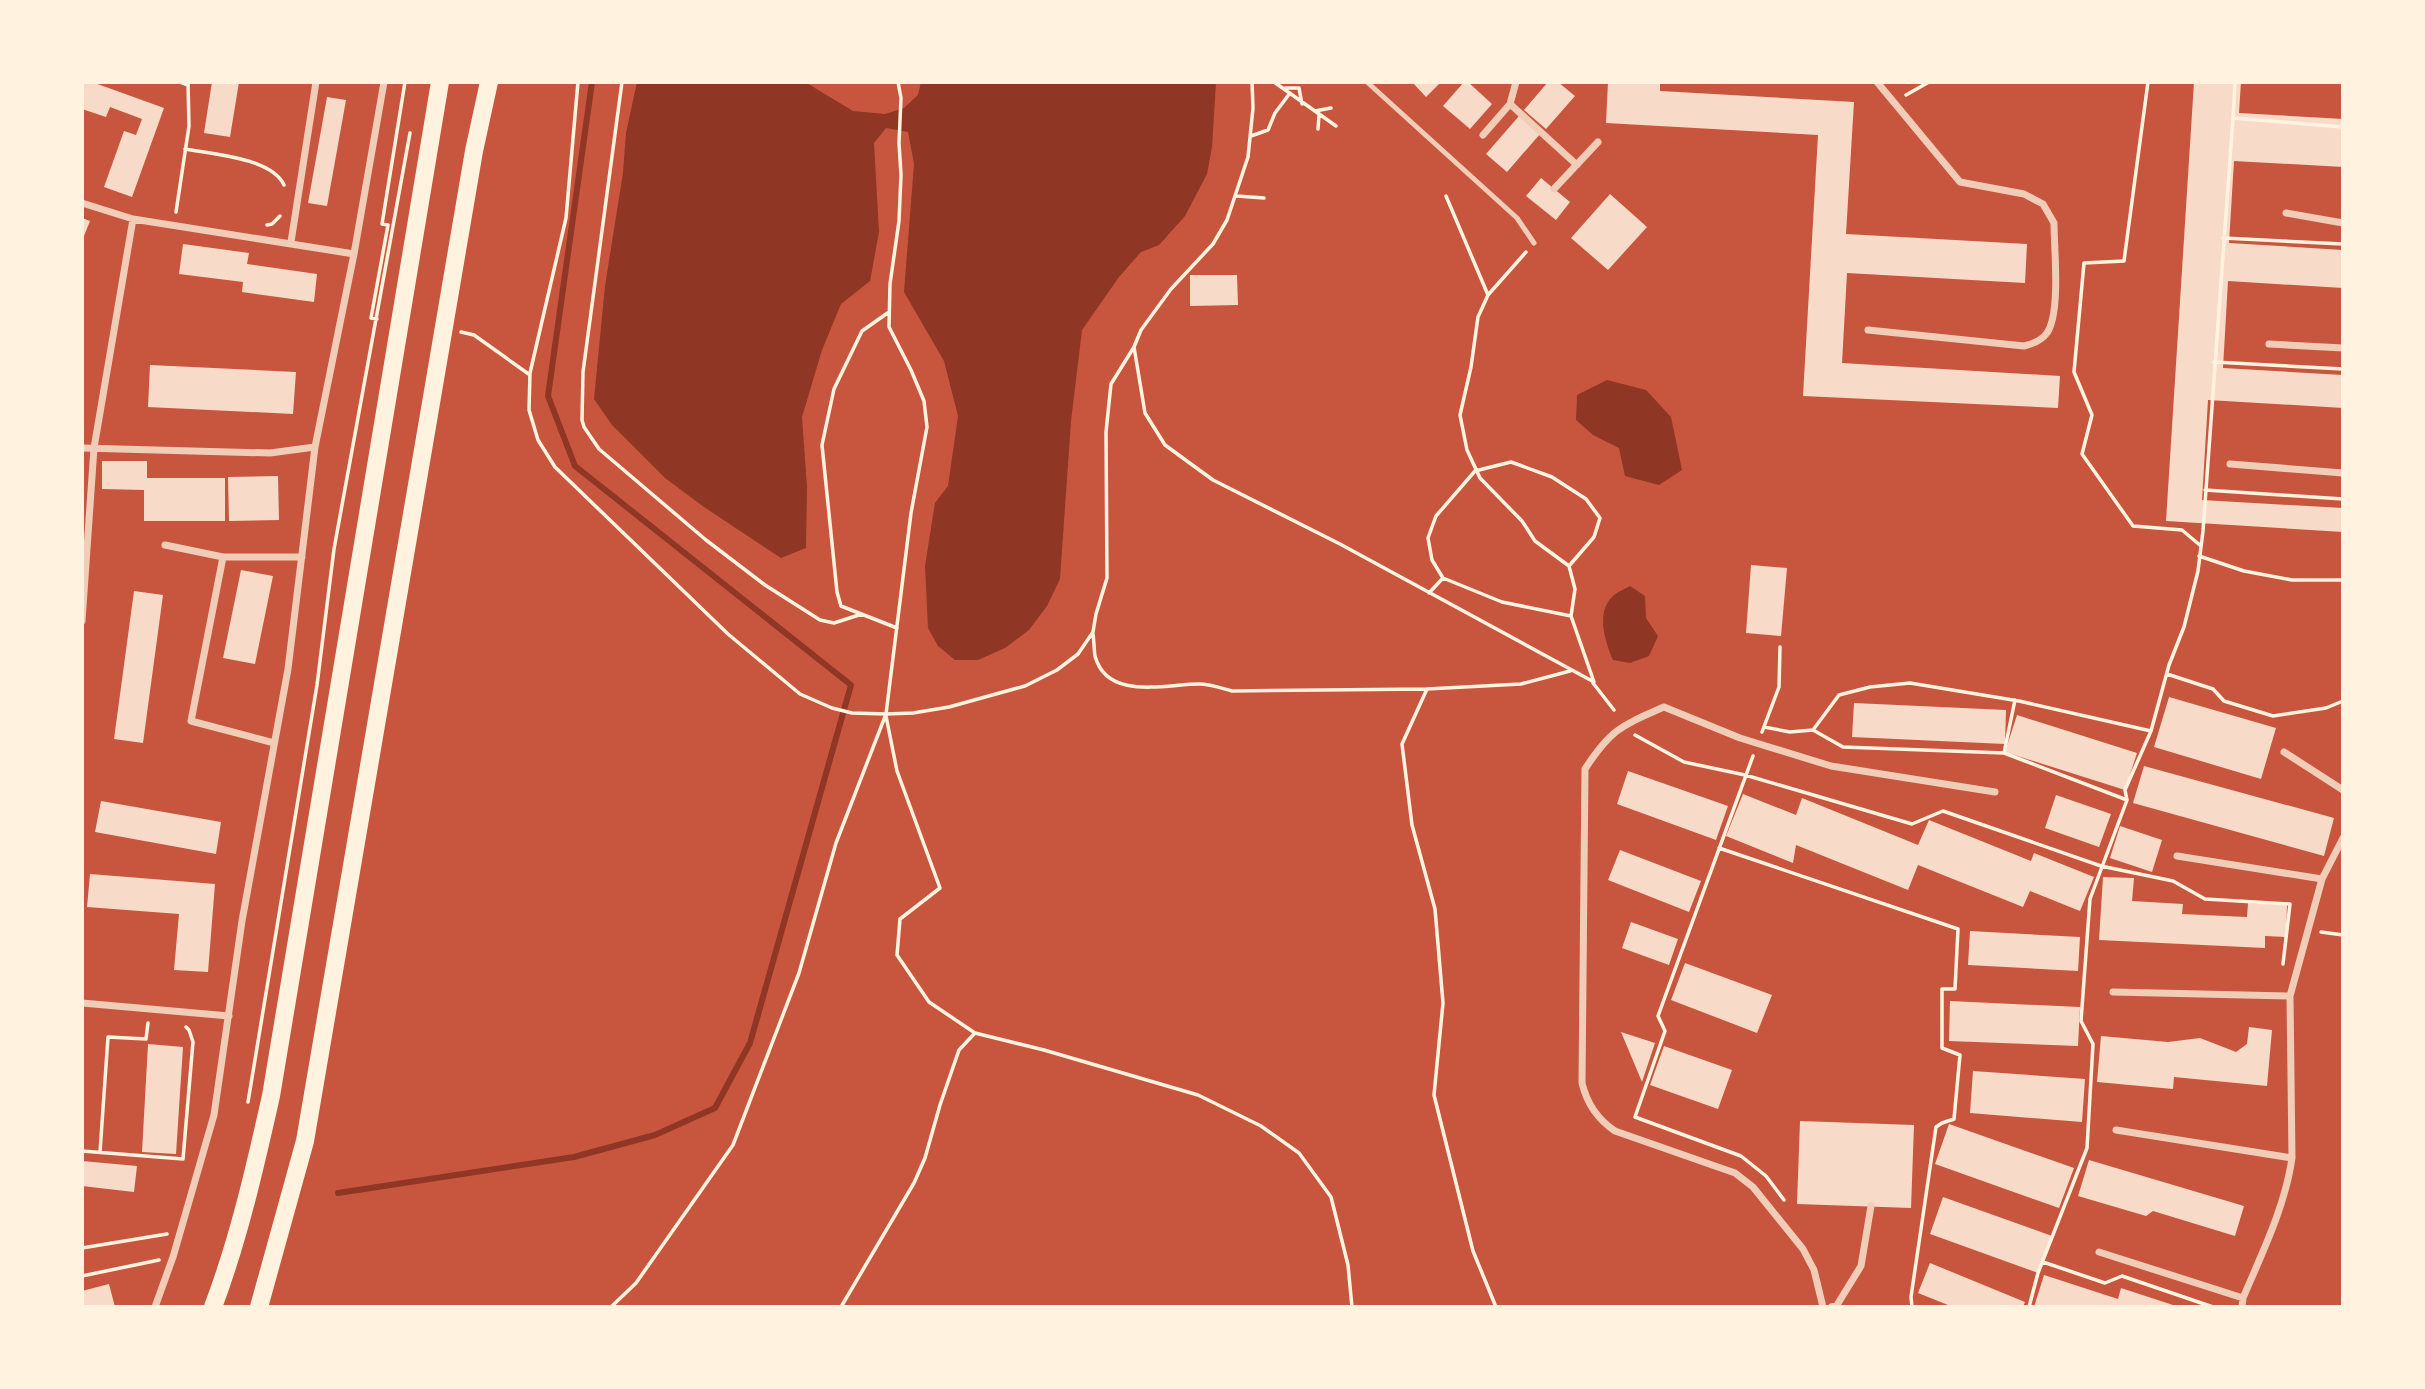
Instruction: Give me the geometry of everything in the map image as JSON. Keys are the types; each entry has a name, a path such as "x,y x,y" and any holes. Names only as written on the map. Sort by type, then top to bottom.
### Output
{"main road":[{"path":"213,1307 246,1203 271,1096 440,82"},
{"path":"259,1307 305,1141 474,151 489,82"}],"street":[{"path":"291,242 316,82"},
{"path":"155,1307 173,1257 214,1115 242,921 288,669 315,447 354,254 384,82"},
{"path":"1483,135 1510,104 1516,82"},
{"path":"1868,330 2024,346 2036,343 2046,334 2055,312 2054,223 2049,211 2043,204 2024,194 1960,182 1877,82"},
{"path":"1510,104 1577,164"},
{"path":"1554,189 1598,142"},
{"path":"82,204 133,219 354,254"},
{"path":"2286,213 2343,223"},
{"path":"82,621 94,448 133,219"},
{"path":"2269,344 2343,348"},
{"path":"82,448 270,453 315,447"},
{"path":"2230,464 2343,474"},
{"path":"165,545 223,557 302,557"},
{"path":"223,557 191,721 274,743"},
{"path":"1823,1307 1814,1269 1803,1249 1753,1187 1735,1173 1615,1131 1603,1123 1586,1098 1582,1083 1585,769 1601,745 1621,726 1664,707 1758,743 1831,766 1995,792"},
{"path":"2284,752 2343,790"},
{"path":"2099,1252 2243,1303 2289,1179 2292,1158 2290,996 2322,880 2343,838"},
{"path":"2177,856 2322,880"},
{"path":"2113,992 2290,996"},
{"path":"82,1003 229,1016"},
{"path":"2116,1130 2292,1158"},
{"path":"1831,1307 1837,1305 1861,1266 1871,1206"}],"lane":[{"path":"1367,82 1517,218 1534,243"}],"path":[{"path":"180,82 188,84 189,126 176,212 188,214"},
{"path":"400,112 405,82"},
{"path":"578,82 566,218 530,375 529,410 538,440 555,467 728,634 800,694 832,708 852,713 913,713 949,708 1025,686 1057,670 1078,654 1093,632"},
{"path":"622,82 583,372 581,391 584,427 599,450 706,540 765,585 820,620 834,623 862,614"},
{"path":"611,1307 636,1283 733,1144 799,973 836,843 886,714 911,513 927,427 924,401 889,327 890,284 899,221 901,175 901,98 898,82"},
{"path":"1251,82 1251,136 1237,196 1227,220 1213,244 1171,289 1141,330 1111,384 1106,432 1107,578 1093,632 1095,656 1101,670 1124,685 1140,687 1202,684 1232,691 1427,689 1521,684 1572,671"},
{"path":"1894,103 1928,82"},
{"path":"2148,82 2124,261 2084,263 2074,372 2092,415 2081,454 2133,526 2182,530 2201,547"},
{"path":"2029,1307 2043,1262 2087,1148 2093,1044 2081,1021 2090,899 2127,800 2125,790 2151,731 2166,674 2184,627 2198,571 2235,82"},
{"path":"1276,83 1336,126"},
{"path":"1283,88 1299,88 1302,104"},
{"path":"1251,136 1268,130 1275,113 1290,93"},
{"path":"1317,113 1331,108"},
{"path":"1317,113 1318,129"},
{"path":"2233,118 2343,127"},
{"path":"247,1111 317,685 334,549 412,121"},
{"path":"185,149 266,167 283,181 286,191"},
{"path":"1237,196 1264,198"},
{"path":"1446,196 1488,295"},
{"path":"260,225 271,224 280,217 284,205"},
{"path":"2223,237 2343,244"},
{"path":"1534,243 1488,295 1478,317 1471,367 1460,415 1467,450 1475,471 1522,521 1535,541 1569,566 1574,589 1571,615 1594,682 1592,681"},
{"path":"889,312 862,331 834,389 822,445 837,592 841,606 897,628"},
{"path":"474,335 530,375"},
{"path":"1134,346 1145,413 1165,445 1213,480 1340,544 1592,681 1614,710"},
{"path":"2214,362 2343,369"},
{"path":"1569,566 1594,537 1600,518 1586,499 1552,477 1511,462 1475,471 1436,516 1427,537 1432,560 1443,578 1502,602 1571,615"},
{"path":"2205,490 2343,499"},
{"path":"2199,556 2244,570 2291,580 2343,580"},
{"path":"1429,593 1443,578"},
{"path":"1635,1117 1665,1031 1658,1016 1779,687 1780,647"},
{"path":"2166,674 2213,689 2224,701 2273,716 2326,708 2343,702"},
{"path":"1814,730 1839,695 1870,687 1910,683 2015,700 2151,731"},
{"path":"1427,689 1402,744 1412,825 1435,909 1443,1003 1434,1095 1473,1251 1496,1307"},
{"path":"2004,753 2015,700"},
{"path":"886,714 897,771 940,888 900,919 898,955 929,1002 975,1033 1044,1050 1198,1095 1261,1126 1299,1153 1331,1197 1348,1265 1352,1307"},
{"path":"1621,726 1684,762 1745,775 1912,824 1943,811 2101,866 2172,881 2205,899 2290,904 2282,973"},
{"path":"1764,727 1790,732 1814,730 1843,747 2004,753 2127,800"},
{"path":"1719,848 1958,929 1955,989 1941,989 1942,1048 1960,1055 1954,1119 1937,1128 1911,1297 1912,1307"},
{"path":"2320,932 2343,935"},
{"path":"100,1152 108,1037 146,1039 148,1019"},
{"path":"82,1151 183,1159 193,1042 189,1030 177,1023"},
{"path":"841,1307 914,1183 925,1158 959,1050 975,1033"},
{"path":"82,1248 171,1233 159,1269"},
{"path":"82,1276 173,1257"},
{"path":"2043,1262 2105,1283 2122,1276 2213,1307"}],"shaded area":[{"path":"637,82 805,82 853,111 885,114 904,108 918,95 921,82 1216,82 1212,147 1207,174 1185,216 1159,245 1141,252 1119,277 1082,330 1071,421 1060,579 1047,606 1029,630 1005,648 978,660 955,660 938,646 928,628 925,566 935,503 948,486 958,416 944,361 904,292 914,164 908,132 886,128 874,143 879,232 870,281 841,304 822,350 802,417 807,487 806,548 781,558 704,507 665,478 612,425 594,399 605,286 623,173 626,133"},
{"path":"1607,380 1646,390 1671,417 1682,470 1659,485 1625,476 1619,448 1593,435 1576,420 1577,395"},
{"path":"1630,586 1645,596 1646,618 1658,636 1649,656 1630,663 1613,660 1605,636 1603,618 1608,602"}],"building":[{"path":"82,82 92,82 164,108 132,197 104,187 124,131 136,135 142,119 110,107 106,117 82,109"},
{"path":"212,82 239,82 230,137 204,133"},
{"path":"1412,82 1441,82 1426,97"},
{"path":"1464,82 1468,82 1492,104 1470,129 1443,106"},
{"path":"1548,82 1558,82 1575,96 1546,129 1524,110"},
{"path":"1608,82 1660,82 1660,91 1854,102 1846,234 2027,244 2025,283 1847,273 1842,363 2060,376 2058,408 1803,396 1818,135 1606,123"},
{"path":"2194,82 2241,82 2239,113 2343,119 2343,167 2234,161 2229,243 2343,250 2343,288 2228,281 2223,368 2343,375 2343,408 2208,400 2202,500 2343,508 2343,532 2166,521"},
{"path":"327,97 346,100 327,206 308,203"},
{"path":"1519,116 1540,134 1507,172 1486,154"},
{"path":"1541,178 1570,202 1556,220 1526,196"},
{"path":"1610,194 1647,227 1608,270 1571,238"},
{"path":"82,218 90,221 82,241"},
{"path":"183,244 249,253 247,264 317,274 314,302 242,292 243,282 179,274"},
{"path":"1190,275 1237,275 1238,305 1190,306"},
{"path":"150,365 296,372 293,414 148,407"},
{"path":"102,461 147,461 147,478 225,478 225,521 144,521 144,490 102,489"},
{"path":"278,476 279,520 229,521 228,477"},
{"path":"1751,565 1787,568 1781,636 1746,633"},
{"path":"241,570 273,576 255,664 223,658"},
{"path":"134,591 163,595 143,743 114,739"},
{"path":"2169,697 2276,728 2261,779 2154,747"},
{"path":"1854,703 2006,710 2005,744 1852,737"},
{"path":"2017,715 2137,753 2125,790 2005,752"},
{"path":"2144,766 2334,818 2324,856 2133,803"},
{"path":"1628,771 1728,806 1716,840 1617,804"},
{"path":"1743,794 1796,815 1802,798 1918,845 1929,820 2031,861 2034,853 2094,877 2080,911 2030,891 2023,907 1918,865 1908,890 1796,845 1793,863 1726,836"},
{"path":"2056,795 2111,814 2099,847 2045,828"},
{"path":"101,801 221,822 216,854 95,832"},
{"path":"2120,826 2162,840 2152,872 2110,858"},
{"path":"1620,850 1701,881 1689,912 1608,880"},
{"path":"90,874 215,884 208,972 174,970 179,914 87,907"},
{"path":"2103,877 2134,878 2132,901 2183,904 2182,914 2247,917 2248,903 2287,905 2286,937 2265,936 2265,948 2099,940"},
{"path":"1631,922 1678,939 1669,965 1622,948"},
{"path":"1970,931 2080,937 2078,971 1968,965"},
{"path":"1685,963 1772,995 1757,1033 1671,1000"},
{"path":"1950,1001 2080,1007 2078,1046 1949,1041"},
{"path":"2249,1027 2272,1030 2267,1086 2174,1077 2173,1089 2097,1082 2101,1036 2168,1042 2200,1038 2236,1052 2247,1044"},
{"path":"1621,1032 1655,1043 1642,1082"},
{"path":"148,1044 183,1047 176,1154 142,1152"},
{"path":"1664,1046 1732,1070 1718,1109 1650,1085"},
{"path":"1973,1071 2085,1079 2082,1122 1970,1113"},
{"path":"1800,1121 1914,1125 1911,1208 1797,1204"},
{"path":"1949,1124 2074,1168 2059,1208 1935,1164"},
{"path":"2089,1160 2244,1206 2235,1236 2153,1211 2146,1216 2078,1196"},
{"path":"82,1161 137,1166 134,1192 82,1186"},
{"path":"1943,1197 2052,1236 2038,1273 1930,1234"},
{"path":"1930,1263 2025,1302 2023,1307 1953,1307 1918,1293"},
{"path":"2044,1275 2118,1299 2121,1288 2179,1307 2034,1307"},
{"path":"109,1284 115,1307 82,1307 82,1291"}],"waterway":[{"path":"338,1193 574,1157 655,1135 715,1108 750,1043 851,685 575,466 548,396 592,82"}]}
